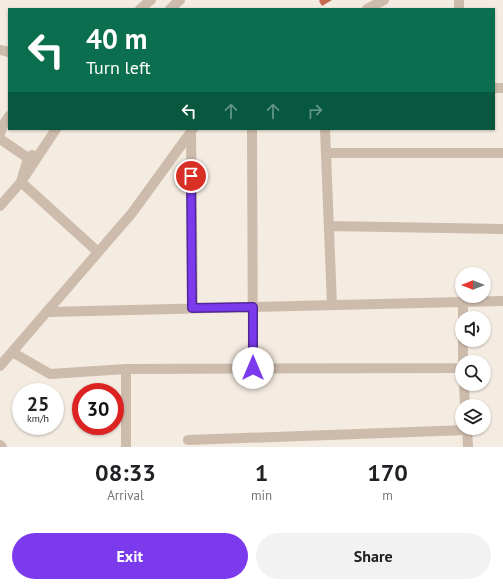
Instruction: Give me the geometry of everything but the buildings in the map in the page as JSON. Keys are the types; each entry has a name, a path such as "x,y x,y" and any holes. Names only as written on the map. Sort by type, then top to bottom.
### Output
{"street":[{"path":"141,8 151,0"},
{"path":"171,8 180,0"},
{"path":"369,8 384,0"},
{"path":"0,134 3,125 8,118"},
{"path":"21,182 28,158 54,130"},
{"path":"0,206 21,182 54,130"},
{"path":"252,130 253,368"},
{"path":"325,130 332,305"},
{"path":"192,131 192,308"},
{"path":"0,366 132,213 192,131"},
{"path":"0,139 28,158"},
{"path":"326,153 503,153"},
{"path":"21,182 98,252"},
{"path":"329,226 503,229"},
{"path":"491,301 503,301"},
{"path":"46,312 455,302"},
{"path":"12,352 50,374 140,368"},
{"path":"126,369 455,368"},
{"path":"126,369 126,447"},
{"path":"188,440 455,429"},
{"path":"467,435 468,447"}],"route":[{"path":"191,176 192,308 253,307 253,368"}]}
